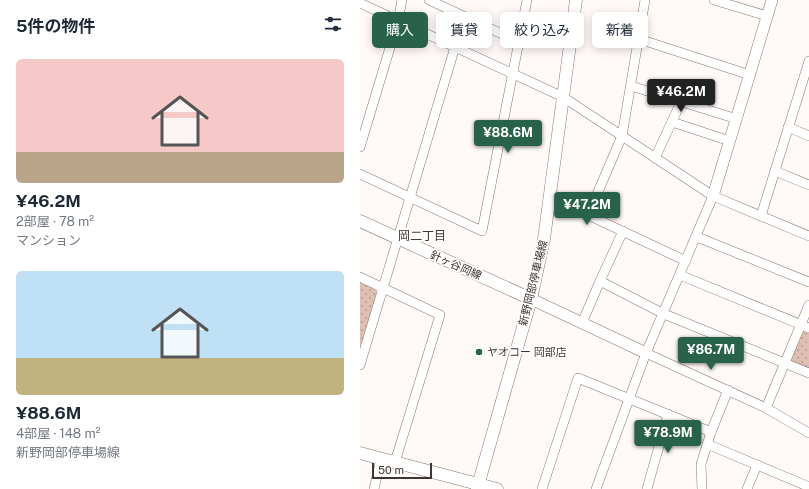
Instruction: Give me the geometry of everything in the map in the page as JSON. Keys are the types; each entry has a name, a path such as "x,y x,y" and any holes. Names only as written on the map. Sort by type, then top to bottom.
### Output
{"main road":[{"name":"新野岡部停車場線","path":"478,486 530,299 544,239 576,0"},
{"name":"針ヶ谷岡線","path":"360,221 530,299"},
{"path":"360,453 478,486 497,489"}],"street":[{"path":"400,12 402,0"},
{"path":"429,0 500,33"},
{"path":"525,12 527,0"},
{"path":"643,12 645,0"},
{"path":"714,0 767,16"},
{"path":"596,489 646,353 697,237 713,196 772,0"},
{"path":"360,3 379,12"},
{"path":"648,42 750,75"},
{"path":"360,147 390,48"},
{"path":"360,365 362,350 384,288 455,48"},
{"path":"457,48 563,97 713,196 809,236"},
{"path":"360,174 482,231 518,48"},
{"path":"637,48 622,136 588,215 686,261"},
{"path":"761,216 788,127 805,85 809,61"},
{"path":"631,86 737,119"},
{"path":"655,158 681,102"},
{"path":"672,122 730,141"},
{"path":"788,127 809,136"},
{"path":"775,171 809,185"},
{"path":"582,323 624,231"},
{"path":"697,237 809,282"},
{"path":"680,275 805,326"},
{"path":"360,277 440,315 395,462"},
{"path":"600,281 664,314 809,373"},
{"path":"530,299 766,408 809,434"},
{"path":"766,408 785,363 805,326 809,305"},
{"path":"542,489 578,378 711,432"},
{"path":"702,489 701,464 711,432 728,390"},
{"path":"647,489 668,414"},
{"path":"707,444 807,486"},
{"path":"374,489 381,459"},
{"path":"747,489 756,464"}],"shaded area":[{"path":"360,282 375,289 377,293 360,348"},
{"path":"803,330 809,332 809,369 789,361"}],"place":[{"name":"ヤオコー 岡部店","path":"479,352"}],"district":[{"name":"岡二丁目","path":"422,236"}]}
